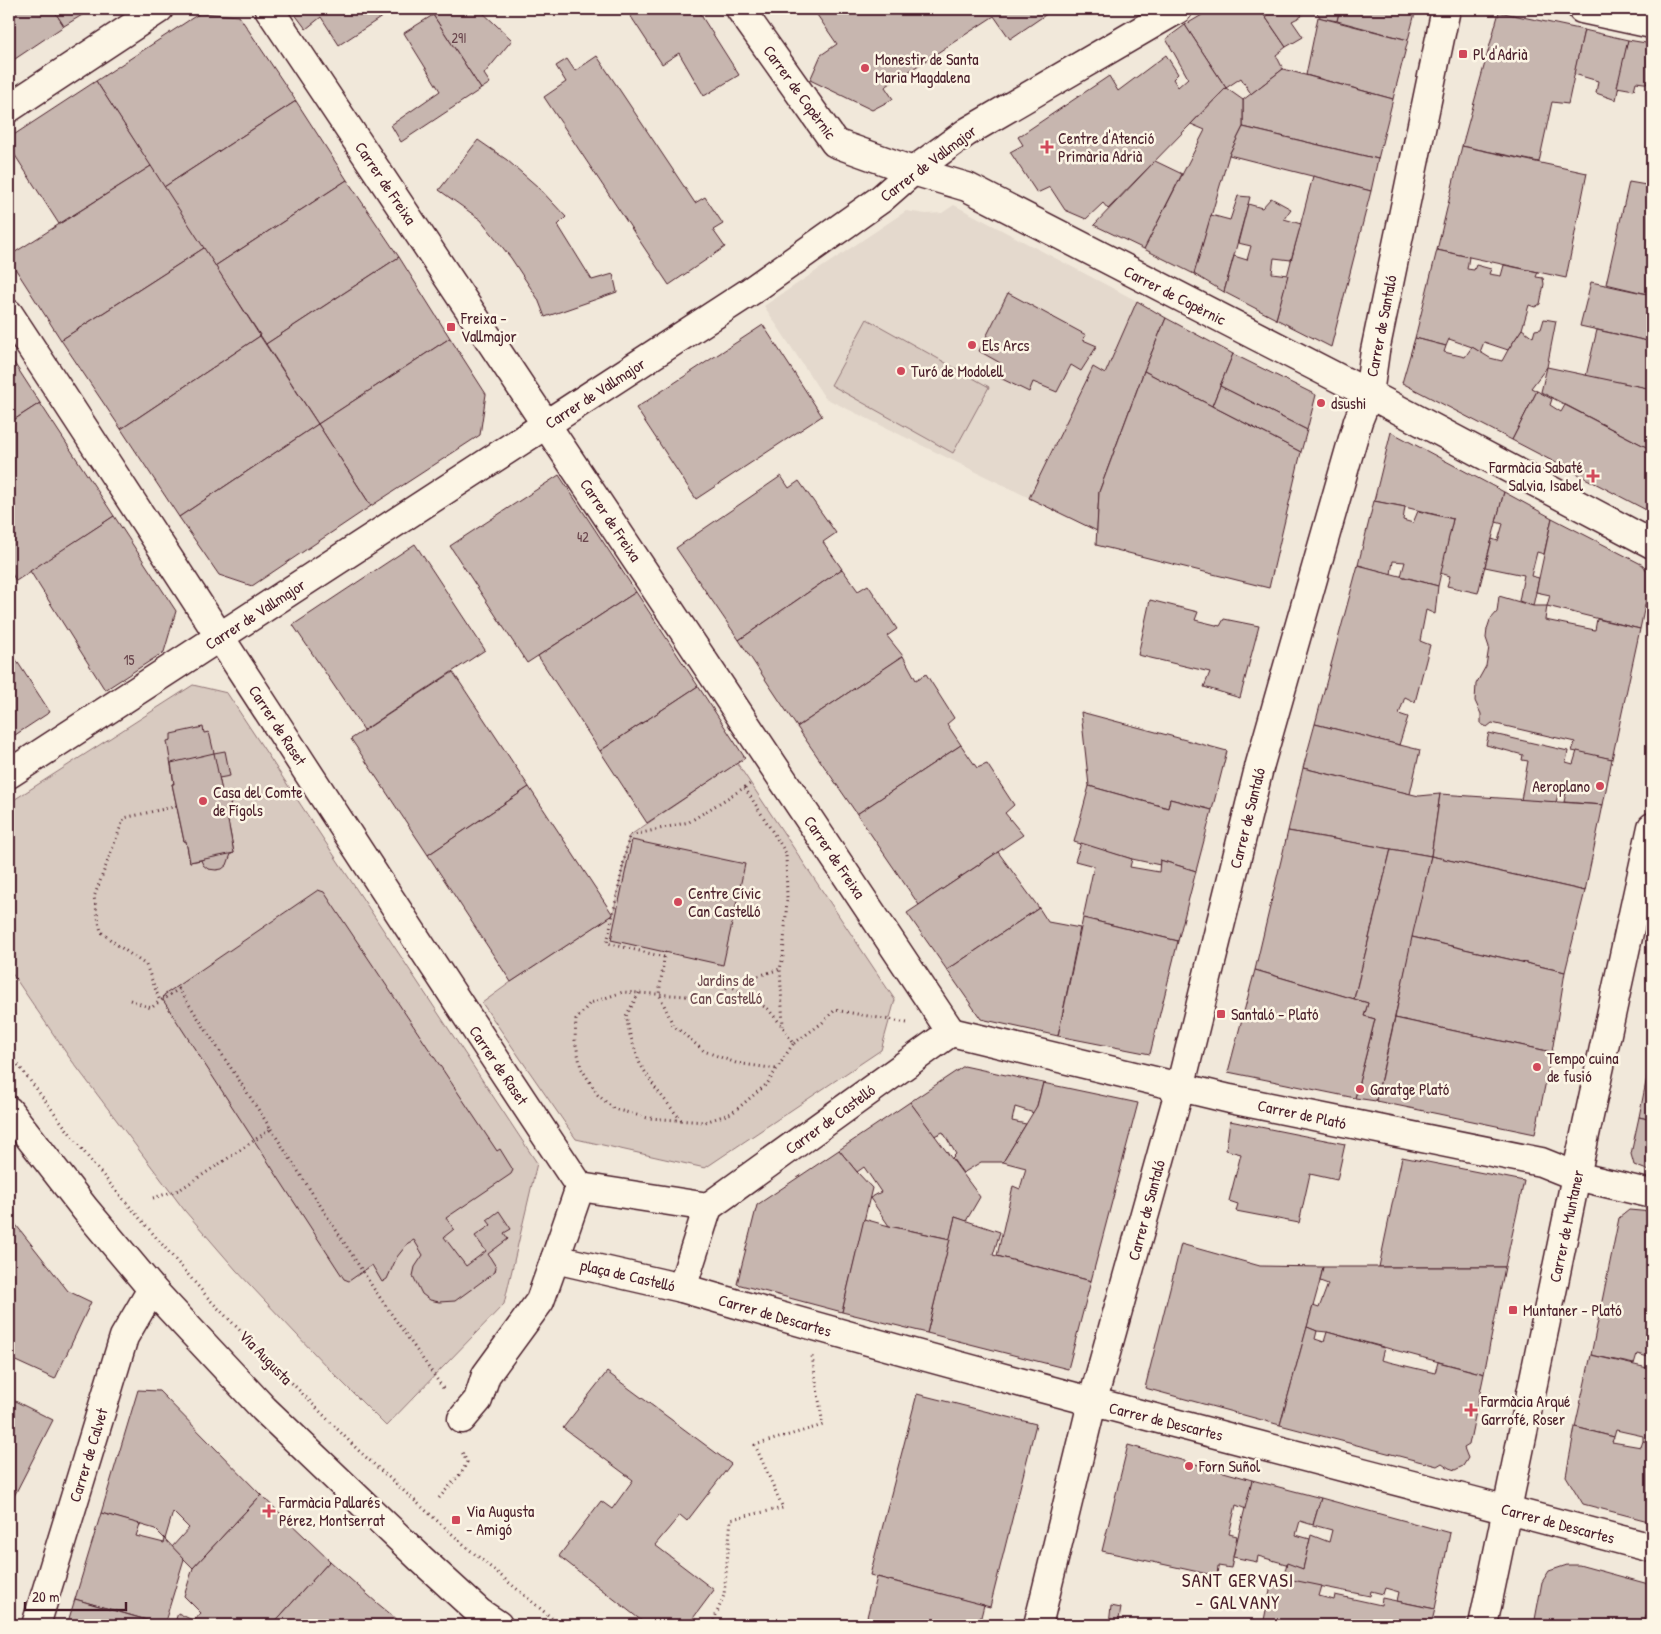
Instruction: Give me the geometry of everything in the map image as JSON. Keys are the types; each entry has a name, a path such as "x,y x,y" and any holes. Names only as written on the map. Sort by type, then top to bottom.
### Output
{"street":[{"path":"9,108 159,9"},
{"name":"Carrer de Freixa","path":"269,9 548,424 952,1032"},
{"name":"Carrer de Copèrnic","path":"740,9 835,143 967,188 1369,394 1652,544"},
{"name":"Carrer de Vallmajor","path":"9,774 752,291 881,199 913,171 968,132 1178,9"},
{"name":"Carrer de Santaló","path":"1038,1625 1092,1403 1180,1088 1260,764 1358,421 1369,394 1375,351 1446,9"},
{"path":"1582,9 1652,24"},
{"name":"Carrer de Raset","path":"9,314 221,636 463,1011 580,1187"},
{"name":"Carrer de Muntaner","path":"1483,1625 1576,1176 1652,827"},
{"name":"Carrer de Plató","path":"952,1032 1180,1088 1541,1162 1576,1176 1652,1194"},
{"name":"Carrer de Castelló","path":"708,1207 952,1032"},
{"path":"9,1111 84,1209 152,1289 264,1409 485,1621"},
{"path":"470,1410 486,1375 540,1301 580,1187 708,1207"},
{"name":"plaça de Castelló","path":"555,1259 682,1288 708,1207"},
{"name":"Carrer de Descartes","path":"682,1288 811,1326 1092,1403 1652,1548"},
{"name":"Carrer de Calvet","path":"36,1625 124,1337 152,1289"}],"path":[{"path":"664,957 607,943 629,836 689,822 752,782"},
{"path":"744,788 786,853 787,900 783,956 780,969 783,1026"},
{"path":"160,1002 146,965 101,932 94,897 124,818 177,806"},
{"path":"665,952 659,994 673,1025 704,1052 736,1063 777,1069"},
{"path":"780,969 729,985 718,998 622,992 590,1003 576,1020 575,1040 581,1068 598,1095 614,1109 648,1118 705,1122 732,1112 767,1084 793,1044 822,1023 835,1010 952,1032"},
{"path":"729,985 768,1009 783,1026 793,1044"},
{"path":"130,1000 151,1008 179,989 374,1289 440,1383 470,1410"},
{"path":"639,993 626,1016 630,1036 640,1064 656,1089 681,1120"},
{"name":"Via Augusta","path":"9,1053 94,1165 209,1299 358,1450 470,1550 560,1625"},
{"path":"153,1198 179,1190 270,1129"},
{"path":"712,1625 724,1595 731,1519 783,1508 755,1445 823,1425 811,1351"},
{"path":"439,1498 462,1472"}],"shaded area":[{"name":"Els Arcs","path":"954,205 1137,301 1144,371 1097,531 825,398 764,306 906,211 926,214 942,213"}],"green space":[{"path":"867,319 989,387 953,453 831,385"},
{"path":"193,685 227,693 537,1163 504,1304 386,1426 327,1367 236,1270 185,1211 69,1057 9,969 9,803"},
{"name":"Jardins de Can Castelló","path":"737,763 895,1000 881,1050 705,1168 576,1139 482,1003 613,915 629,836"}],"building":[{"path":"9,9 53,9 64,26 9,63"},
{"path":"53,9 92,9 64,26"},
{"path":"302,9 394,9 339,45 321,17 306,29 294,13"},
{"path":"442,9 479,9 512,40 484,74 490,83 481,89 433,15"},
{"path":"626,9 697,9 739,75 704,96 679,53 662,64"},
{"name":"Monestir de Santa Maria Magdalena","path":"813,9 1054,9 1010,39 994,16 885,87 893,99 872,110 810,80 821,55 837,44"},
{"path":"1212,9 1260,9 1286,47 1276,55 1283,69 1251,94 1241,78 1226,88 1185,25"},
{"path":"1260,9 1299,9 1302,16 1292,21 1303,37 1286,47"},
{"path":"1314,9 1340,9 1337,21 1321,18"},
{"path":"1340,9 1416,9 1408,40 1337,21"},
{"path":"1499,12 1584,30 1568,104 1552,102 1539,162 1462,146"},
{"path":"200,13 239,16 296,101 164,187 96,81"},
{"path":"433,15 481,89 401,142 391,125 440,91 404,33"},
{"path":"1318,17 1408,40 1393,99 1306,75"},
{"path":"1185,25 1226,88 1108,209 1103,203 1086,219 1065,210 1050,187 1037,193 1010,152 1023,145 1018,137 1109,76 1118,91 1166,55 1178,74 1173,79 1178,87 1188,78 1166,39"},
{"path":"1584,30 1628,40 1616,100 1596,93 1598,81 1574,74"},
{"path":"1628,40 1652,44 1652,84 1636,82 1634,90 1617,87"},
{"path":"597,56 695,203 705,197 723,224 713,230 725,247 669,285 544,97 566,82 556,66 567,59 575,71"},
{"path":"1283,69 1393,99 1378,159 1243,127 1243,100"},
{"path":"96,81 151,166 59,224 9,146 9,138"},
{"path":"1226,88 1243,100 1243,127 1229,155 1194,274 1144,249 1205,130 1191,124"},
{"path":"296,101 347,180 215,266 164,187"},
{"path":"1243,127 1378,159 1371,191 1229,155"},
{"path":"478,140 507,160 538,187 566,217 558,225 592,280 613,274 617,292 545,317 538,299 511,258 481,220 439,190"},
{"path":"1462,146 1587,173 1566,278 1437,250"},
{"path":"1155,161 1182,174 1144,249 1094,225"},
{"path":"151,166 204,248 61,340 9,259 9,256"},
{"path":"1313,176 1371,191 1331,347 1276,319"},
{"path":"347,180 399,257 266,344 215,266"},
{"path":"1629,182 1652,186 1652,295 1606,284"},
{"path":"1238,196 1250,197 1224,292 1194,274 1211,215 1230,220"},
{"path":"1271,198 1291,209 1284,219 1301,224 1291,260 1274,258 1272,273 1288,275 1276,319 1224,292 1234,256 1247,260 1251,246 1238,243 1248,204 1262,208"},
{"path":"204,248 260,336 121,429 61,340"},
{"path":"1437,250 1469,257 1467,269 1474,270 1476,265 1491,269 1489,274 1501,276 1504,265 1538,272 1536,277 1543,278 1544,284 1540,304 1535,307 1529,305 1522,329 1508,350 1484,342 1480,352 1472,347 1449,339 1446,346 1415,338"},
{"path":"399,257 450,338 318,424 266,344"},
{"path":"1591,282 1652,295 1652,342 1580,326"},
{"path":"1008,293 1086,335 1083,340 1097,346 1081,371 1071,365 1057,392 1033,382 1029,392 996,376 1002,364 979,351"},
{"path":"1137,301 1166,318 1099,492 1097,531 1029,498 1093,367 1105,374"},
{"path":"1166,318 1233,354 1212,406 1144,371"},
{"path":"1544,319 1556,321 1547,367 1531,388 1537,391 1512,440 1402,383 1415,338 1446,346 1444,352 1465,357 1472,347 1490,358 1502,361 1522,329 1533,337 1535,330 1541,329"},
{"path":"763,325 822,416 696,499 636,408"},
{"path":"1597,330 1652,342 1652,389 1586,376"},
{"path":"260,336 318,424 179,517 121,429"},
{"path":"450,338 486,394 480,435 371,506 318,424"},
{"path":"1233,354 1316,395 1307,430 1220,386"},
{"path":"9,355 40,403 9,423"},
{"path":"1547,367 1652,389 1652,450 1541,392"},
{"path":"1144,371 1301,452 1269,588 1096,545 1099,492"},
{"path":"1220,386 1307,430 1301,452 1212,406"},
{"path":"1537,391 1552,399 1550,405 1561,412 1565,405 1652,450 1652,513 1512,440"},
{"path":"40,403 114,516 16,581 9,569 9,423"},
{"path":"318,424 371,506 252,586 219,575 179,517"},
{"path":"1391,432 1504,492 1478,593 1447,586 1450,576 1440,573 1453,519 1374,501"},
{"path":"559,475 636,592 527,663 450,546"},
{"path":"781,476 789,488 799,481 836,533 823,542 842,569 739,640 676,548"},
{"path":"1504,492 1552,518 1544,554 1537,552 1531,576 1539,578 1533,606 1519,601 1524,575 1485,567 1492,539 1498,541 1503,524 1496,522"},
{"path":"1374,501 1405,507 1403,520 1413,523 1418,511 1453,519 1438,586 1401,576 1405,562 1393,561 1391,574 1358,565"},
{"path":"114,516 176,611 164,652 105,690 30,571"},
{"path":"1552,518 1643,565 1651,577 1640,629 1547,606 1550,595 1536,592"},
{"path":"415,544 485,650 364,730 293,625"},
{"path":"1358,565 1438,586 1435,614 1426,610 1420,641 1430,645 1415,702 1405,697 1399,714 1408,717 1399,745 1315,724"},
{"path":"842,569 858,591 868,585 897,629 887,636 903,656 797,727 739,640"},
{"path":"636,592 698,686 600,751 538,656"},
{"path":"1499,596 1533,606 1547,606 1545,620 1595,630 1597,619 1640,629 1612,759 1572,751 1575,742 1492,723 1487,727 1481,724 1481,714 1475,701 1476,684 1486,666 1489,647 1486,638 1487,629 1490,620 1497,612"},
{"path":"1150,600 1198,612 1195,620 1220,626 1224,619 1259,626 1240,698 1204,687 1210,672 1138,655"},
{"path":"9,649 50,712 9,739"},
{"path":"903,656 916,680 926,674 954,718 947,724 961,745 857,814 797,727"},
{"path":"453,672 529,787 428,855 351,739"},
{"path":"698,686 745,758 647,823 600,751"},
{"path":"1081,712 1227,751 1212,810 1170,799 1168,808 1089,786"},
{"path":"1315,724 1420,750 1410,794 1303,768"},
{"name":"Casa del Comte de Fígols","path":"203,727 204,733 209,732 214,753 225,751 230,776 219,778 223,796 229,795 231,809 226,810 234,853 231,854 227,865 222,869 216,870 208,869 201,860 190,862 172,784 174,784 167,741 171,740 171,734"},
{"path":"1489,733 1568,751 1566,762 1573,764 1577,751 1612,759 1603,805 1564,802 1568,783 1562,781 1556,802 1521,800 1528,761 1522,760 1523,755 1486,745"},
{"path":"961,745 977,768 987,764 1014,805 1005,813 1023,835 919,905 857,814"},
{"name":"Casa del Comte de Fígols","path":"214,753 223,796 229,795 231,809 226,810 234,853 190,862 172,784 174,784 171,763"},
{"path":"1303,768 1419,796 1440,794 1431,856 1288,831"},
{"path":"1089,786 1168,808 1170,799 1212,810 1196,871 1160,860 1160,865 1132,859 1074,842"},
{"path":"529,787 613,915 511,982 428,855"},
{"path":"1440,794 1603,805 1585,891 1431,856"},
{"path":"1288,831 1391,849 1354,999 1255,970"},
{"name":"Centre Cívic Can Castelló","path":"632,840 745,864 723,965 611,940"},
{"path":"1081,843 1132,859 1130,867 1159,872 1160,860 1196,871 1178,941 1083,918 1094,866 1075,861"},
{"path":"1391,849 1431,856 1376,1101 1355,1098 1375,1019 1364,1016 1368,1003 1354,999"},
{"path":"998,852 1039,908 947,970 907,913"},
{"path":"1431,856 1585,891 1565,972 1412,937"},
{"path":"318,890 324,892 497,1151 500,1149 513,1170 511,1174 446,1218 454,1229 444,1237 466,1266 486,1251 475,1236 491,1225 487,1220 499,1211 511,1229 504,1233 508,1239 488,1254 496,1267 495,1272 455,1301 439,1302 430,1300 422,1294 413,1276 415,1267 423,1255 414,1240 408,1243 397,1257 387,1279 382,1282 372,1265 349,1281 344,1279 163,1000 164,995"},
{"path":"1039,908 1048,922 1080,928 1058,1036 981,1019 947,970"},
{"path":"1083,918 1178,941 1150,1054 1058,1036"},
{"path":"1412,937 1565,972 1552,1052 1395,1018"},
{"path":"1255,970 1368,1003 1364,1016 1375,1019 1355,1098 1228,1072"},
{"path":"1395,1018 1552,1052 1535,1134 1376,1101"},
{"path":"1652,1052 1652,1120 1639,1117"},
{"path":"964,1066 1043,1083 1034,1113 1015,1107 1012,1121 1026,1124 1003,1162 981,1162 963,1173 952,1158 956,1154 943,1132 934,1136 910,1102"},
{"path":"1043,1083 1138,1103 1091,1281 997,1256 1013,1186 1020,1189 1026,1168 1003,1162 1037,1106"},
{"path":"910,1102 980,1197 966,1221 955,1217 950,1239 889,1226 870,1198 881,1192 864,1167 857,1172 839,1150"},
{"path":"1639,1117 1652,1120 1652,1172 1634,1165 1631,1154"},
{"path":"1230,1121 1345,1144 1337,1180 1310,1174 1299,1223 1236,1211 1238,1204 1229,1201 1241,1154 1226,1150"},
{"path":"839,1150 872,1188 842,1312 737,1284 757,1205"},
{"path":"1402,1157 1524,1181 1505,1267 1379,1267"},
{"path":"1629,1210 1652,1212 1652,1358 1637,1354 1634,1364 1591,1355 1619,1218"},
{"path":"9,1216 68,1291 91,1302 55,1379 9,1358"},
{"path":"955,1217 1000,1232 993,1255 1091,1281 1068,1369 927,1333"},
{"path":"864,1219 950,1239 927,1333 842,1312"},
{"path":"1181,1244 1260,1266 1323,1267 1280,1425 1145,1388"},
{"path":"1323,1267 1505,1267 1484,1374 1307,1327 1313,1306 1319,1308 1328,1284 1320,1281"},
{"path":"1307,1327 1317,1331 1315,1339 1324,1342 1327,1332 1384,1348 1381,1360 1435,1373 1438,1362 1484,1374 1469,1445 1464,1448 1468,1458 1463,1466 1455,1470 1442,1463 1437,1466 1280,1425"},
{"path":"1591,1355 1652,1369 1652,1443 1643,1441 1643,1436 1616,1430 1614,1437 1575,1427"},
{"path":"607,1372 731,1464 687,1521 680,1515 655,1545 714,1590 688,1625 647,1625 559,1556 601,1501 612,1509 633,1480 563,1428"},
{"path":"138,1390 159,1391 261,1495 193,1568 172,1547 189,1528 173,1512 165,1539 155,1529 101,1513"},
{"path":"917,1394 1036,1424 990,1607 870,1575"},
{"path":"9,1398 53,1420 9,1506"},
{"path":"1575,1427 1614,1437 1612,1442 1641,1447 1643,1441 1652,1443 1652,1522 1583,1504 1566,1476"},
{"path":"1128,1445 1252,1480 1246,1509 1236,1505 1229,1534 1237,1536 1231,1568 1218,1566 1217,1576 1102,1551"},
{"path":"1252,1480 1321,1498 1313,1525 1300,1521 1296,1535 1310,1539 1303,1569 1258,1556 1257,1562 1233,1557"},
{"path":"261,1495 330,1561 272,1625 202,1625 194,1621 201,1613 184,1596 193,1568"},
{"path":"1321,1498 1450,1533 1435,1609 1397,1601 1399,1592 1385,1588 1383,1594 1371,1591 1370,1596 1283,1579 1287,1563 1303,1569 1311,1535 1329,1542 1332,1530 1313,1525"},
{"path":"101,1513 140,1524 136,1536 164,1543 165,1539 184,1559 164,1625 75,1599"},
{"path":"330,1561 377,1603 404,1625 272,1625"},
{"path":"1567,1565 1579,1565 1652,1585 1652,1593 1644,1625 1534,1625 1542,1582 1549,1571"},
{"path":"1273,1576 1322,1586 1319,1596 1334,1600 1335,1595 1381,1605 1382,1598 1435,1609 1431,1625 1263,1625"},
{"path":"877,1577 984,1605 979,1625 865,1625"},
{"path":"1652,1593 1652,1625 1644,1625"},
{"path":"75,1599 153,1622 152,1625 67,1625"},
{"path":"1111,1606 1121,1608 1118,1625 1109,1625"},
{"path":"178,1613 202,1625 174,1625"},
{"path":"1083,1620 1106,1625 1082,1625"}],"place":[{"name":"Pl d'Adrià","path":"1463,54"},
{"name":"Monestir de Santa Maria Magdalena","path":"865,68"},
{"name":"Centre d'Atenció Primària Adrià","path":"1047,147"},
{"name":"Freixa - Vallmajor","path":"451,327"},
{"name":"Els Arcs","path":"972,345"},
{"name":"Turó de Modolell","path":"901,371"},
{"name":"dsushi","path":"1321,403"},
{"name":"Farmàcia Sabaté Salvia, Isabel","path":"1593,476"},
{"name":"Aeroplano","path":"1600,786"},
{"name":"Casa del Comte de Fígols","path":"203,801"},
{"name":"Centre Cívic Can Castelló","path":"678,902"},
{"name":"Santaló - Plató","path":"1221,1014"},
{"name":"Tempo cuina de fusió","path":"1537,1067"},
{"name":"Garatge Plató","path":"1360,1089"},
{"name":"Muntaner - Plató","path":"1513,1310"},
{"name":"Farmàcia Arqué Garrofé, Roser","path":"1471,1410"},
{"name":"Forn Suñol","path":"1189,1466"},
{"name":"Farmàcia Pallarés Pérez, Montserrat","path":"269,1511"},
{"name":"Via Augusta - Amigó","path":"456,1520"}],"district":[{"name":"SANT GERVASI - GALVANY","path":"1238,1591"}]}
